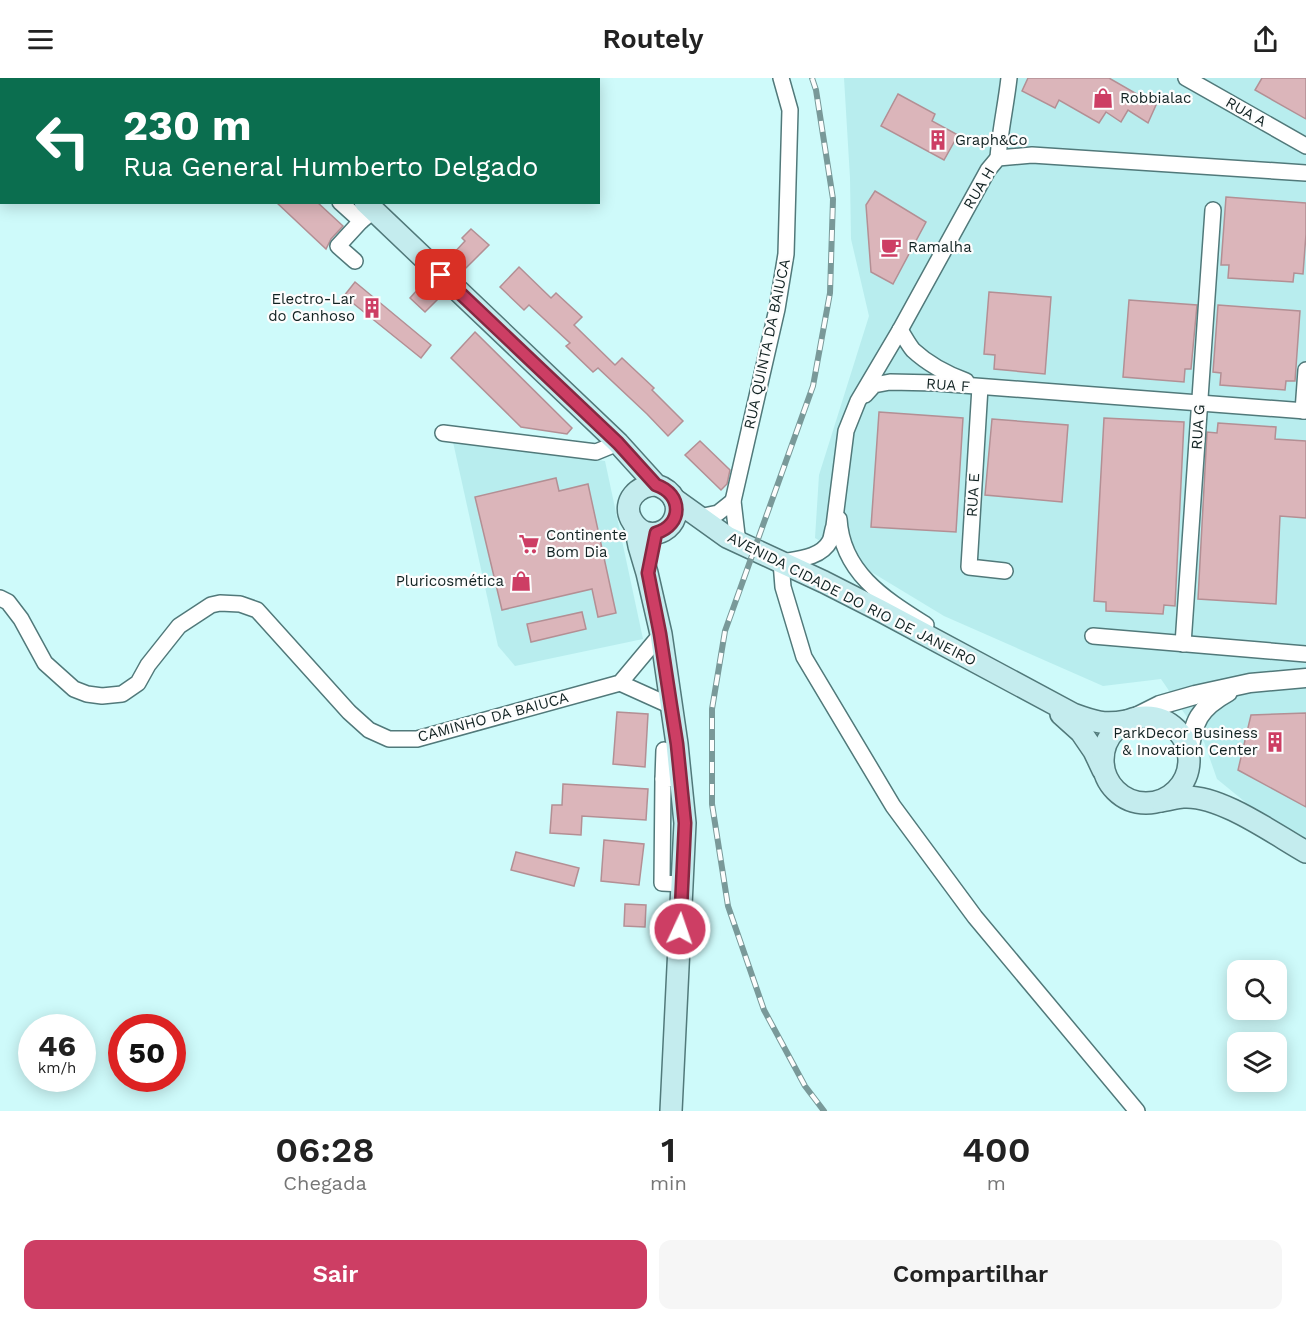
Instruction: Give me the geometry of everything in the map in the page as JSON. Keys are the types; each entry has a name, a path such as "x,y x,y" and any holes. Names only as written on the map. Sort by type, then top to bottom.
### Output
{"main road":[{"path":"366,211 618,443 656,485 670,492 674,499 676,514 669,527 659,532 648,573"},
{"path":"618,443 628,470 633,495"},
{"path":"656,485 643,487 633,495 628,508 631,521 635,526 648,533 677,526 693,525 719,532"},
{"path":"674,499 719,532"},
{"path":"635,526 648,573 660,634 671,706 671,779 685,823 671,1111"},
{"name":"AVENIDA CIDADE DO RIO DE JANEIRO","path":"719,532 881,611 1073,714 1111,724 1131,719"},
{"name":"AVENIDA CIDADE DO RIO DE JANEIRO","path":"1016,683 1060,713 1081,732 1095,751 1103,771"},
{"path":"1238,813 1205,787 1189,761 1185,740 1176,728 1164,720 1150,716 1131,719 1114,729 1106,742 1102,756 1103,771 1109,784 1119,795 1132,802 1147,804 1185,797 1210,801 1238,813 1306,852"},
{"path":"1161,801 1174,793 1184,782 1189,761"}],"street":[{"name":"RUA QUINTA DA BAIUCA","path":"741,544 737,535 733,501 777,309 786,254 790,110 781,78"},
{"path":"998,158 1009,78"},
{"name":"RUA A","path":"1186,78 1306,146"},
{"name":"RUA H","path":"781,562 813,556 824,549 830,540 838,498 846,431 858,401 988,170 998,158 1032,155 1306,173"},
{"path":"346,204 366,211 338,246 355,261"},
{"name":"RUA G","path":"1183,644 1213,210"},
{"name":"RUA F","path":"900,330 912,348 928,362 952,376 980,387"},
{"path":"980,387 1305,411 1306,370"},
{"name":"RUA F","path":"858,401 874,385 890,382 980,387"},
{"name":"RUA E","path":"980,387 969,567 1005,571"},
{"path":"443,433 597,452 618,443"},
{"name":"RUA H","path":"838,498 839,526 845,550 857,571 869,584 885,599 1016,683"},
{"path":"699,518 718,513 733,501"},
{"path":"781,562 783,587 804,657 893,806 975,917 1137,1111"},
{"name":"CAMINHO DA BAIUCA","path":"0,598 8,602 21,618 45,663 74,689 102,696 122,694 138,684 148,665 179,626 211,605 240,604 257,610 349,712 369,730 389,739 417,739 620,684"},
{"path":"660,634 620,684 671,706"},
{"path":"1093,636 1306,654"},
{"path":"1131,719 1160,705 1195,695 1250,683 1306,678"},
{"path":"1189,761 1192,731 1199,716 1210,702 1250,683"},
{"path":"664,750 671,779"}],"shaded area":[{"path":"844,78 1306,78 1306,840 1266,819 1217,779 1204,742 1161,679 1103,686 944,616 815,538 819,475 869,316 851,239"},
{"path":"453,442 605,461 643,639 515,666 498,646"}],"building":[{"path":"1028,78 1109,78 1156,105 1148,123 1128,110 1121,122 1106,112 1099,123 1059,100 1055,108 1022,91"},
{"path":"1262,78 1306,78 1306,119 1255,90"},
{"path":"898,94 935,114 932,121 958,135 944,160 881,126"},
{"name":"Ramalha","path":"875,191 926,222 893,284 871,272 866,205"},
{"path":"1226,197 1306,203 1303,274 1294,273 1293,282 1228,278 1229,265 1221,265"},
{"path":"278,204 319,204 343,226 331,239 326,249"},
{"path":"471,229 489,245 465,269 452,255 465,241 462,238"},
{"path":"519,267 551,298 556,293 582,317 574,325 615,365 622,358 654,388 652,390 683,421 668,436 598,368 593,372 566,346 570,343 529,305 524,310 500,287"},
{"path":"427,279 443,294 425,312 410,298"},
{"path":"355,282 431,345 421,358 344,296"},
{"path":"989,292 1051,297 1045,374 994,369 995,355 984,354"},
{"path":"1129,300 1197,305 1191,369 1185,369 1184,382 1123,377"},
{"path":"1218,305 1300,311 1295,381 1286,381 1285,390 1220,385 1221,373 1213,372"},
{"path":"475,332 572,428 567,434 521,427 451,358"},
{"path":"879,412 963,418 956,532 871,527"},
{"path":"1104,418 1184,422 1175,606 1164,605 1163,614 1106,611 1106,602 1094,601"},
{"path":"992,419 1068,425 1062,502 985,495"},
{"path":"1218,423 1276,427 1275,439 1306,441 1306,518 1280,516 1276,604 1198,599 1207,432 1217,433"},
{"path":"700,441 730,470 727,484 721,490 685,455"},
{"name":"Continente Bom Dia","path":"556,478 559,491 588,484 616,613 598,617 592,589 502,610 475,497"},
{"path":"582,612 586,629 531,642 527,624"},
{"path":"617,712 648,714 645,767 613,764"},
{"name":"ParkDecor Business & Inovation Center","path":"1306,713 1306,807 1238,770 1251,715"},
{"path":"563,784 648,789 646,820 582,816 581,835 550,833 552,805 562,805"},
{"path":"604,840 644,844 639,885 601,881"},
{"path":"516,852 579,868 574,886 511,870"},
{"path":"625,904 646,905 645,927 624,926"}],"railway":[{"path":"812,78 816,90 833,199 830,293 813,386 725,631 712,709 712,804 728,906 764,1010 805,1086 824,1111"}],"place":[{"name":"Robbialac","path":"1103,98"},
{"name":"Graph&Co","path":"938,140"},
{"name":"Ramalha","path":"891,247"},
{"name":"Electro-Lar do Canhoso","path":"372,308"},
{"name":"Continente Bom Dia","path":"529,544"},
{"name":"Pluricosmética","path":"521,581"},
{"name":"ParkDecor Business & Inovation Center","path":"1275,742"}],"route":[{"path":"441,275 618,443 656,485 670,492 674,499 676,514 669,527 656,533 648,573 677,744 685,823 680,929"}]}
